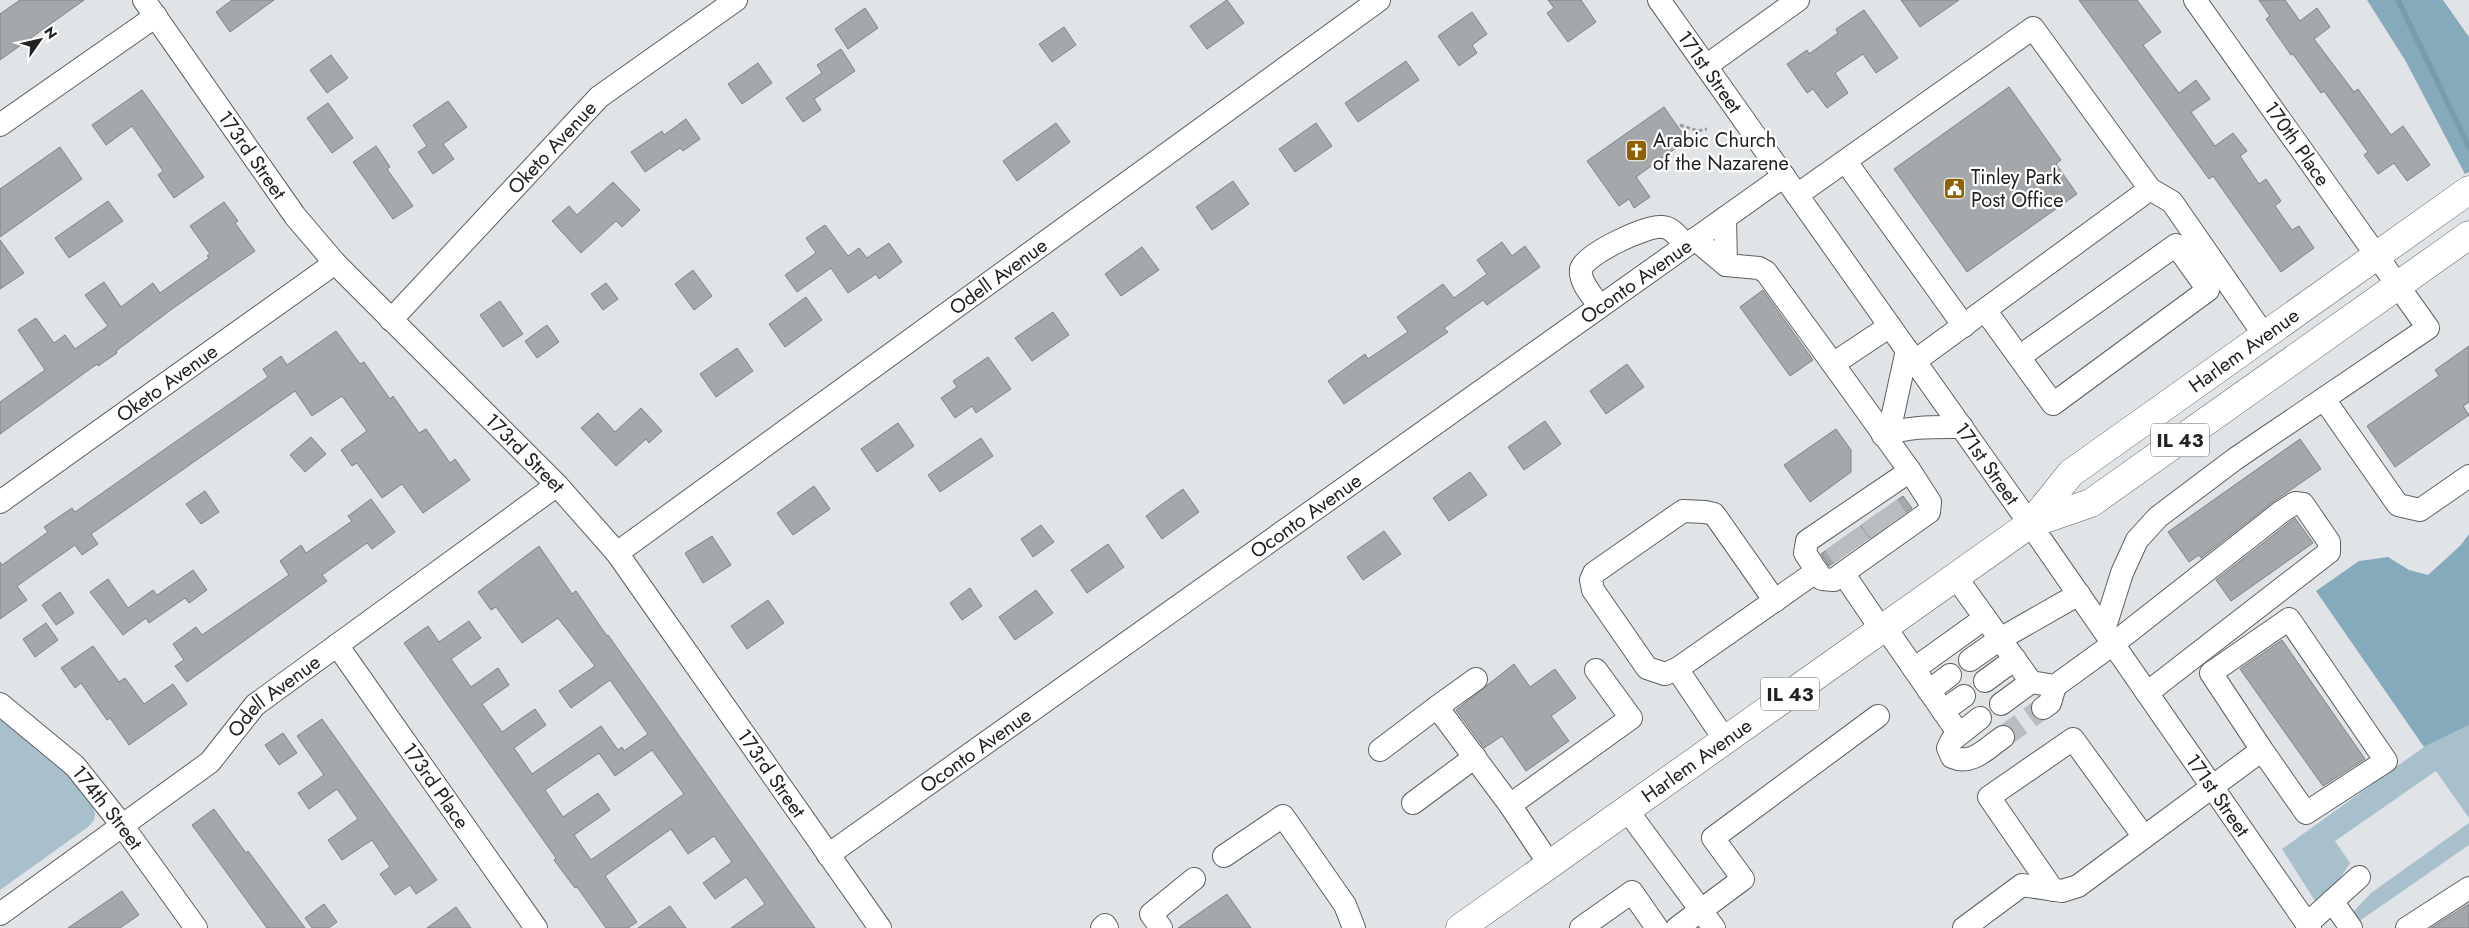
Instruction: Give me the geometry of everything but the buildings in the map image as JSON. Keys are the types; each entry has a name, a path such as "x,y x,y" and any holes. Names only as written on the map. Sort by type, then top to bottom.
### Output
{"main road":[{"name":"Harlem Avenue","path":"2030,524 2071,473 2469,190"},
{"name":"Harlem Avenue","path":"1477,923 1550,865 1955,576 2030,524 2091,503 2469,235"}],"street":[{"name":"Oketo Avenue","path":"391,320 600,97 736,0"},
{"name":"Odell Avenue","path":"617,553 1379,0"},
{"name":"171st Street","path":"1659,0 1962,427 2309,926"},
{"path":"1706,66 1798,0"},
{"name":"170th Place","path":"2196,0 2428,328 2324,399"},
{"name":"173rd Street","path":"150,8 295,216 335,263 557,484 617,553 880,928"},
{"path":"0,125 150,8"},
{"path":"1797,195 2033,28 2150,189 2172,202 2264,334"},
{"path":"1846,162 1964,326"},
{"name":"Oconto Avenue","path":"828,855 1784,176"},
{"path":"1883,434 1893,414 1911,355 1964,326 2150,189"},
{"path":"1725,218 1726,265"},
{"path":"1600,306 1583,281 1581,269 1586,260 1634,232 1661,226 1670,229 1726,265 1759,268 1766,272 1910,471 1930,502 1929,512 1883,518 1846,547 1807,541 1805,553 1822,579 1834,580 1846,547 1883,518 1910,471"},
{"path":"1984,310 2053,404 2208,290 2176,245 2019,357"},
{"name":"Oketo Avenue","path":"0,502 335,263"},
{"path":"1833,364 1890,326"},
{"path":"2108,637 2122,573 2137,540 2158,517 2235,459 2324,399 2398,505 2420,510 2469,476"},
{"path":"1883,434 1901,428 1962,427"},
{"name":"Odell Avenue","path":"0,914 210,762 255,705 557,484"},
{"path":"2043,708 2050,703 2055,686 2108,637 2294,503 2303,504 2329,542 2329,552 2147,693"},
{"path":"1725,740 1671,672 1647,668 1593,590 1591,580 1594,573 1683,511 1705,512 1714,514 1775,601"},
{"path":"1846,547 1883,628 1959,734"},
{"path":"1671,672 1817,571"},
{"path":"1955,576 2031,682 2055,686"},
{"path":"1921,679 1992,627 2079,594"},
{"path":"2290,619 2386,761 2306,813 2262,750 2211,673 2290,619"},
{"path":"1965,654 1992,627"},
{"name":"173rd Place","path":"337,645 536,928"},
{"path":"1985,681 2014,659"},
{"path":"1921,679 1945,668"},
{"path":"1510,805 1631,718 1596,670"},
{"path":"1380,750 1476,679"},
{"path":"2001,704 2031,682"},
{"path":"1943,711 1964,696"},
{"name":"174th Street","path":"0,704 74,766 122,825 196,928"},
{"path":"1437,707 1510,805 1550,865"},
{"path":"1677,928 1708,919 1744,880 1713,838 1878,716"},
{"path":"1980,718 1959,734 1948,748 1952,757 1961,761 1970,760 2003,736"},
{"path":"2053,890 1989,797 2073,739 2144,837"},
{"path":"1964,928 2022,885 2062,891 2078,886 2262,750"},
{"path":"1413,802 1475,758"},
{"path":"1627,810 1708,919"},
{"path":"1224,856 1283,816 1345,905 1354,928"},
{"path":"2309,926 2332,901 2359,877"},
{"path":"1161,928 1152,914 1194,880"},
{"path":"2407,928 2469,888"},
{"path":"1582,928 1632,892 1657,928"},
{"path":"2332,901 2351,928"},
{"path":"1102,928 1105,925 1107,928"}],"path":[{"path":"1680,125 1698,131 1708,129"}],"shaded area":[{"path":"2367,0 2443,0 2469,37 2469,172 2465,174 2405,60"},
{"path":"2469,534 2469,725 2424,747 2316,591 2359,561 2388,557 2409,570 2428,575 2461,545"},
{"path":"0,711 52,753 91,803 95,813 94,820 88,827 0,890"},
{"path":"2469,725 2469,818 2436,771 2335,841 2350,863 2329,895 2317,904 2282,849 2424,747"},
{"path":"2469,823 2469,845 2358,922 2353,912 2371,893"}],"waterway":[{"path":"2398,0 2469,147"}],"tunnel":[{"path":"1888,506 1897,519"},
{"path":"1870,518 1880,532"},
{"path":"1851,532 1860,545"},
{"path":"1834,544 1843,557"},
{"path":"2003,737 2043,708"}],"place":[{"name":"Arabic Church of the Nazarene","path":"1637,151"},
{"name":"Tinley Park Post Office","path":"1955,188"}]}
